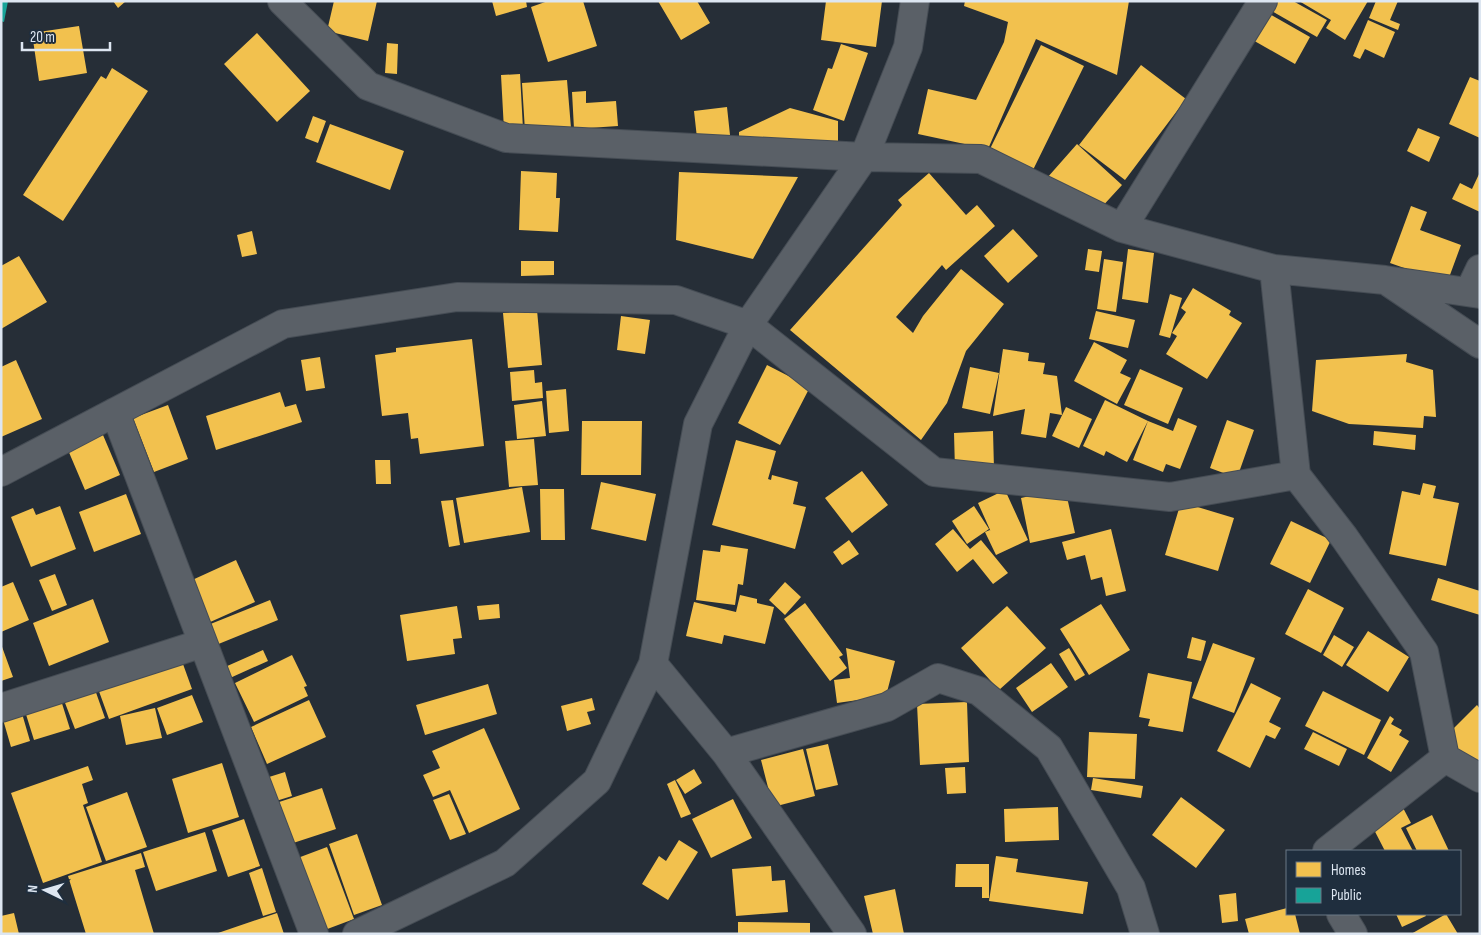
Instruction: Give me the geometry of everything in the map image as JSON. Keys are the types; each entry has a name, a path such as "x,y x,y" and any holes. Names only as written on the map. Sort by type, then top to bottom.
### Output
{"street":[{"path":"282,1 368,86 506,138 864,157 981,159 1122,228 1274,269 1385,280 1477,285"},
{"path":"357,934 505,863 596,781 653,664 698,424 748,325 864,157 908,47 915,1"},
{"path":"1122,228 1263,1"},
{"path":"1274,269 1296,474 1344,536 1424,652 1446,758 1480,778"},
{"path":"1385,280 1480,344"},
{"path":"1,472 283,324 457,297 676,300 748,325 934,472 1170,497 1296,474"},
{"path":"115,412 314,934"},
{"path":"1,708 203,643"},
{"path":"653,664 726,753 852,934"},
{"path":"726,753 887,707 938,678 979,691 1049,748 1131,888 1144,934"},
{"path":"1328,850 1446,758"},
{"path":"1342,915 1353,934"}],"building: Homes":[{"path":"113,1 126,1 118,8"},
{"path":"334,1 377,1 368,41 327,31"},
{"path":"492,1 526,1 527,7 496,16"},
{"path":"548,1 583,1 597,46 548,62 531,7"},
{"path":"658,1 697,1 710,23 681,40"},
{"path":"826,1 882,1 876,47 821,40"},
{"path":"965,1 1129,1 1117,75 1036,39 988,149 918,134 928,89 976,100 1004,42 1008,22 964,6"},
{"path":"1275,1 1293,1 1327,20 1317,37 1270,10"},
{"path":"1299,1 1368,1 1345,40 1326,28 1331,20"},
{"path":"1376,1 1398,1 1390,20 1400,24 1398,30 1369,18"},
{"path":"1266,12 1310,37 1295,64 1251,39"},
{"path":"1368,20 1395,32 1384,58 1365,49 1360,59 1353,56"},
{"path":"79,26 87,73 39,81 32,33"},
{"path":"257,33 310,91 277,122 224,64"},
{"path":"387,43 398,44 397,74 385,73"},
{"path":"841,44 868,53 844,121 813,110 828,68 832,69"},
{"path":"1041,45 1084,66 1032,172 989,151"},
{"path":"1141,65 1186,99 1125,180 1079,145"},
{"path":"112,68 148,91 63,221 23,195 101,76 106,79"},
{"path":"520,74 523,129 504,130 501,75"},
{"path":"1470,77 1480,81 1480,138 1449,124"},
{"path":"567,80 571,128 525,131 522,83"},
{"path":"586,91 586,103 616,101 618,126 574,129 572,92"},
{"path":"727,107 730,135 697,138 694,111"},
{"path":"790,108 838,121 838,143 739,141 739,132"},
{"path":"313,116 326,121 318,143 305,138"},
{"path":"330,124 404,151 390,190 316,162"},
{"path":"1418,128 1440,137 1429,162 1407,151"},
{"path":"1077,144 1122,185 1099,210 1047,178"},
{"path":"521,171 557,173 556,198 560,198 558,232 519,230"},
{"path":"679,172 798,177 753,259 676,240"},
{"path":"1480,172 1480,212 1452,199 1460,183 1472,189"},
{"path":"929,173 966,215 977,205 995,226 946,270 942,265 896,317 913,333 923,316 961,269 1004,304 966,351 947,403 921,440 790,330 902,205 898,200"},
{"path":"1411,206 1427,212 1420,230 1461,245 1447,283 1390,263"},
{"path":"1013,229 1038,256 1008,283 984,256"},
{"path":"252,231 257,254 242,257 237,235"},
{"path":"1088,249 1102,251 1099,272 1085,270"},
{"path":"1128,249 1154,253 1148,303 1122,299"},
{"path":"19,256 47,302 1,329 1,266"},
{"path":"1104,259 1123,262 1116,312 1097,309"},
{"path":"521,261 554,261 554,275 521,276"},
{"path":"1193,288 1231,311 1229,315 1242,323 1207,379 1166,354 1177,336 1172,333 1186,312 1181,308"},
{"path":"1170,294 1182,298 1170,338 1159,335"},
{"path":"537,310 542,365 508,368 503,313"},
{"path":"1096,311 1135,320 1128,348 1089,339"},
{"path":"621,316 650,320 645,354 617,350"},
{"path":"472,339 484,446 420,454 418,438 411,439 408,413 382,416 375,355 396,352 396,348"},
{"path":"1094,342 1127,360 1120,373 1131,378 1117,404 1074,381"},
{"path":"1003,349 1029,353 1028,361 1045,363 1043,374 1057,376 1062,415 1050,413 1046,438 1021,434 1025,409 993,416"},
{"path":"1407,354 1406,362 1433,370 1436,417 1424,416 1423,428 1349,424 1312,411 1316,360"},
{"path":"320,357 325,388 306,391 301,360"},
{"path":"16,360 42,419 1,437 1,367"},
{"path":"767,365 810,387 780,445 738,423"},
{"path":"970,367 999,373 990,414 962,408"},
{"path":"1140,369 1183,388 1168,424 1124,405"},
{"path":"534,370 535,383 542,382 543,398 512,401 510,372"},
{"path":"566,389 569,431 549,433 546,391"},
{"path":"280,392 285,407 296,404 302,422 216,450 206,416"},
{"path":"1105,400 1148,421 1127,462 1106,451 1104,456 1083,446"},
{"path":"542,401 546,436 517,439 514,405"},
{"path":"168,405 188,459 154,472 133,418"},
{"path":"1066,407 1092,419 1079,448 1052,436"},
{"path":"1178,418 1197,426 1180,469 1166,464 1163,472 1133,460 1148,421 1173,431"},
{"path":"1227,420 1254,430 1237,478 1210,468"},
{"path":"582,421 642,421 641,475 581,475"},
{"path":"993,431 994,469 955,470 954,433"},
{"path":"1374,431 1416,435 1415,450 1373,445"},
{"path":"103,435 120,475 85,490 68,450"},
{"path":"534,439 538,485 509,487 505,441"},
{"path":"736,440 776,451 768,479 771,480 772,475 798,482 793,504 806,507 795,549 712,525"},
{"path":"375,460 390,460 391,484 376,484"},
{"path":"862,471 888,505 852,533 825,498"},
{"path":"601,482 656,494 646,541 591,529"},
{"path":"1423,483 1436,486 1433,498 1459,503 1446,566 1389,554 1402,491 1420,495"},
{"path":"522,487 530,532 464,543 456,498"},
{"path":"1065,488 1075,533 1030,543 1021,498"},
{"path":"540,489 564,489 565,540 541,540"},
{"path":"1005,490 1028,540 996,555 985,532 990,530 991,532 978,503"},
{"path":"126,494 141,534 94,552 79,512"},
{"path":"453,500 460,545 449,547 441,501"},
{"path":"1181,502 1234,518 1218,571 1165,555"},
{"path":"60,506 76,549 31,567 11,517 33,508 36,515"},
{"path":"974,506 989,529 967,544 952,521"},
{"path":"1291,521 1331,540 1310,583 1270,564"},
{"path":"953,529 970,549 981,540 1008,573 993,584 973,559 957,572 935,544"},
{"path":"1111,529 1126,591 1106,596 1102,577 1091,580 1085,555 1067,560 1062,542"},
{"path":"849,540 859,554 842,565 833,552"},
{"path":"721,545 748,549 743,585 738,584 735,605 696,600 703,550 720,552"},
{"path":"236,560 255,602 208,623 190,581"},
{"path":"55,574 67,605 52,611 39,580"},
{"path":"1438,578 1480,591 1480,615 1431,600"},
{"path":"13,582 29,620 1,632 1,587"},
{"path":"785,582 801,597 785,615 769,600"},
{"path":"1308,589 1344,608 1321,653 1285,634"},
{"path":"740,595 757,599 757,603 774,607 765,644 724,635 722,644 686,636 694,602 736,612"},
{"path":"93,599 109,642 49,666 33,623"},
{"path":"270,600 278,620 216,645 208,625"},
{"path":"805,603 843,655 839,657 847,668 830,681 784,619"},
{"path":"499,604 500,618 479,620 477,606"},
{"path":"1101,604 1130,650 1089,675 1060,629"},
{"path":"457,606 462,638 453,639 455,654 407,661 400,615"},
{"path":"1007,606 1046,648 999,690 961,648"},
{"path":"1368,631 1409,657 1388,692 1346,665"},
{"path":"1334,635 1354,647 1342,667 1323,655"},
{"path":"1192,637 1206,641 1201,661 1187,658"},
{"path":"1213,643 1255,658 1234,713 1192,698"},
{"path":"1,644 13,677 1,681"},
{"path":"846,648 895,661 886,696 837,703 834,680 850,678"},
{"path":"1069,648 1085,675 1075,681 1059,654"},
{"path":"263,650 268,661 230,678 225,667"},
{"path":"179,653 192,689 109,719 96,683"},
{"path":"292,655 307,686 304,687 308,696 254,722 235,683"},
{"path":"1051,663 1068,687 1032,712 1016,688"},
{"path":"1148,673 1192,682 1183,732 1148,726 1150,719 1139,717"},
{"path":"1251,683 1281,698 1269,722 1281,728 1275,739 1266,735 1250,768 1217,751"},
{"path":"93,684 105,718 75,729 62,695"},
{"path":"488,684 497,714 425,735 416,705"},
{"path":"1323,691 1381,720 1364,755 1305,726"},
{"path":"192,695 203,722 167,735 157,708"},
{"path":"60,697 70,729 34,740 24,708"},
{"path":"592,698 595,710 587,712 591,724 567,731 561,706"},
{"path":"309,700 326,737 267,764 251,727"},
{"path":"967,702 969,762 920,765 917,704"},
{"path":"1477,705 1480,709 1480,770 1444,738"},
{"path":"155,708 162,738 126,745 120,716"},
{"path":"21,710 30,741 11,747 2,716"},
{"path":"1390,716 1394,719 1391,724 1402,730 1399,735 1409,741 1391,772 1367,758"},
{"path":"484,728 520,809 469,833 450,790 433,797 423,775 440,768 432,751"},
{"path":"1089,732 1137,734 1135,779 1087,777"},
{"path":"1313,732 1347,749 1339,766 1304,749"},
{"path":"828,744 838,785 816,790 806,749"},
{"path":"803,749 815,796 773,807 761,760"},
{"path":"222,763 239,817 188,833 172,779"},
{"path":"88,766 93,780 82,784 88,803 83,805 102,862 43,883 11,793"},
{"path":"965,767 966,793 947,794 945,768"},
{"path":"694,769 702,783 685,794 676,780"},
{"path":"285,772 292,796 276,801 269,777"},
{"path":"1093,778 1143,786 1141,798 1091,790"},
{"path":"675,780 691,814 681,818 667,784"},
{"path":"322,788 336,829 287,845 273,804"},
{"path":"127,792 147,847 106,861 86,807"},
{"path":"449,794 466,834 450,840 433,800"},
{"path":"1181,797 1225,830 1196,868 1152,835"},
{"path":"733,799 752,838 711,858 692,819"},
{"path":"1401,804 1411,823 1401,828 1412,850 1384,850 1369,820"},
{"path":"1058,807 1059,840 1005,842 1004,809"},
{"path":"1432,815 1449,850 1417,850 1406,828"},
{"path":"244,819 260,866 228,877 212,830"},
{"path":"205,832 217,871 156,891 143,852"},
{"path":"357,834 382,905 354,915 329,844"},
{"path":"679,840 698,852 668,900 642,884 659,856 666,861"},
{"path":"327,847 354,919 322,931 295,859"},
{"path":"141,853 145,867 135,870 154,934 86,934 68,876"},
{"path":"996,856 1018,859 1016,872 1088,882 1083,914 989,901"},
{"path":"956,864 989,864 989,898 982,898 982,887 955,887"},
{"path":"771,866 772,881 785,880 788,912 736,916 732,869"},
{"path":"262,868 276,912 263,916 249,873"},
{"path":"895,889 904,934 873,934 864,896"},
{"path":"1236,893 1238,921 1222,923 1219,895"},
{"path":"1286,908 1286,915 1295,915 1300,934 1249,934 1245,919"},
{"path":"14,913 19,934 1,934 1,916"},
{"path":"277,913 284,934 218,934 218,933"},
{"path":"1396,915 1426,916 1402,927"},
{"path":"1447,915 1458,934 1411,934"},
{"path":"738,922 810,923 810,934 738,934"}],"building: Public":[{"path":"1,1 8,1 4,22 1,21"}]}
